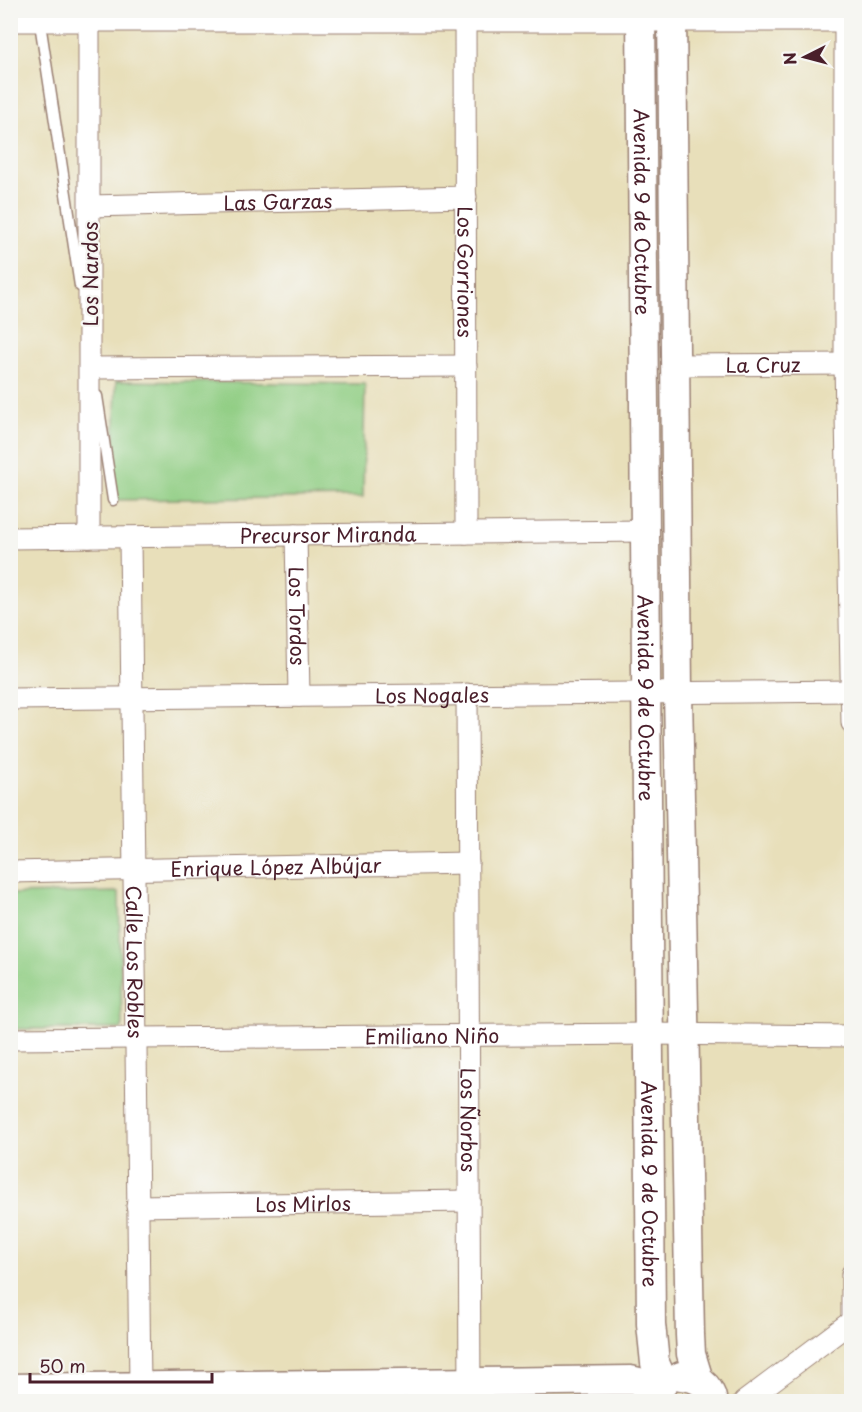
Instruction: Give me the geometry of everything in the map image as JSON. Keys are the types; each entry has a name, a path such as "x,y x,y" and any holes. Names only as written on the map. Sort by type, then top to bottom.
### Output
{"street":[{"name":"Avenida 9 de Octubre","path":"641,15 652,1346 660,1391"},
{"name":"Avenida 9 de Octubre","path":"672,15 678,692 690,1335 691,1354 706,1391"},
{"path":"10,21 89,16 847,17 852,723"},
{"name":"Los Nardos","path":"89,16 91,368 89,537"},
{"name":"Los Gorriones","path":"465,16 466,533"},
{"name":"Las Garzas","path":"90,206 466,197"},
{"name":"La Cruz","path":"676,365 848,364"},
{"path":"91,368 466,366"},
{"name":"Precursor Miranda","path":"10,538 645,531"},
{"name":"Los Tordos","path":"296,535 299,696"},
{"name":"Calle Los Robles","path":"130,538 137,1206 151,1391"},
{"name":"Los Nogales","path":"10,699 851,691"},
{"name":"Los Ñorbos","path":"467,694 470,1391"},
{"name":"Enrique López Albújar","path":"10,872 468,863"},
{"name":"Emiliano Niño","path":"10,1039 648,1034 852,1036"},
{"name":"Los Mirlos","path":"137,1206 469,1201"},
{"path":"744,1401 851,1322 852,1274"},
{"path":"10,1388 151,1391 470,1391 631,1380 660,1391 681,1376 706,1391"}],"lane":[{"path":"38,10 113,500"}],"green space":[{"path":"116,381 365,384 363,497 113,500"},
{"path":"119,892 122,1029 11,1029 10,894"}]}
